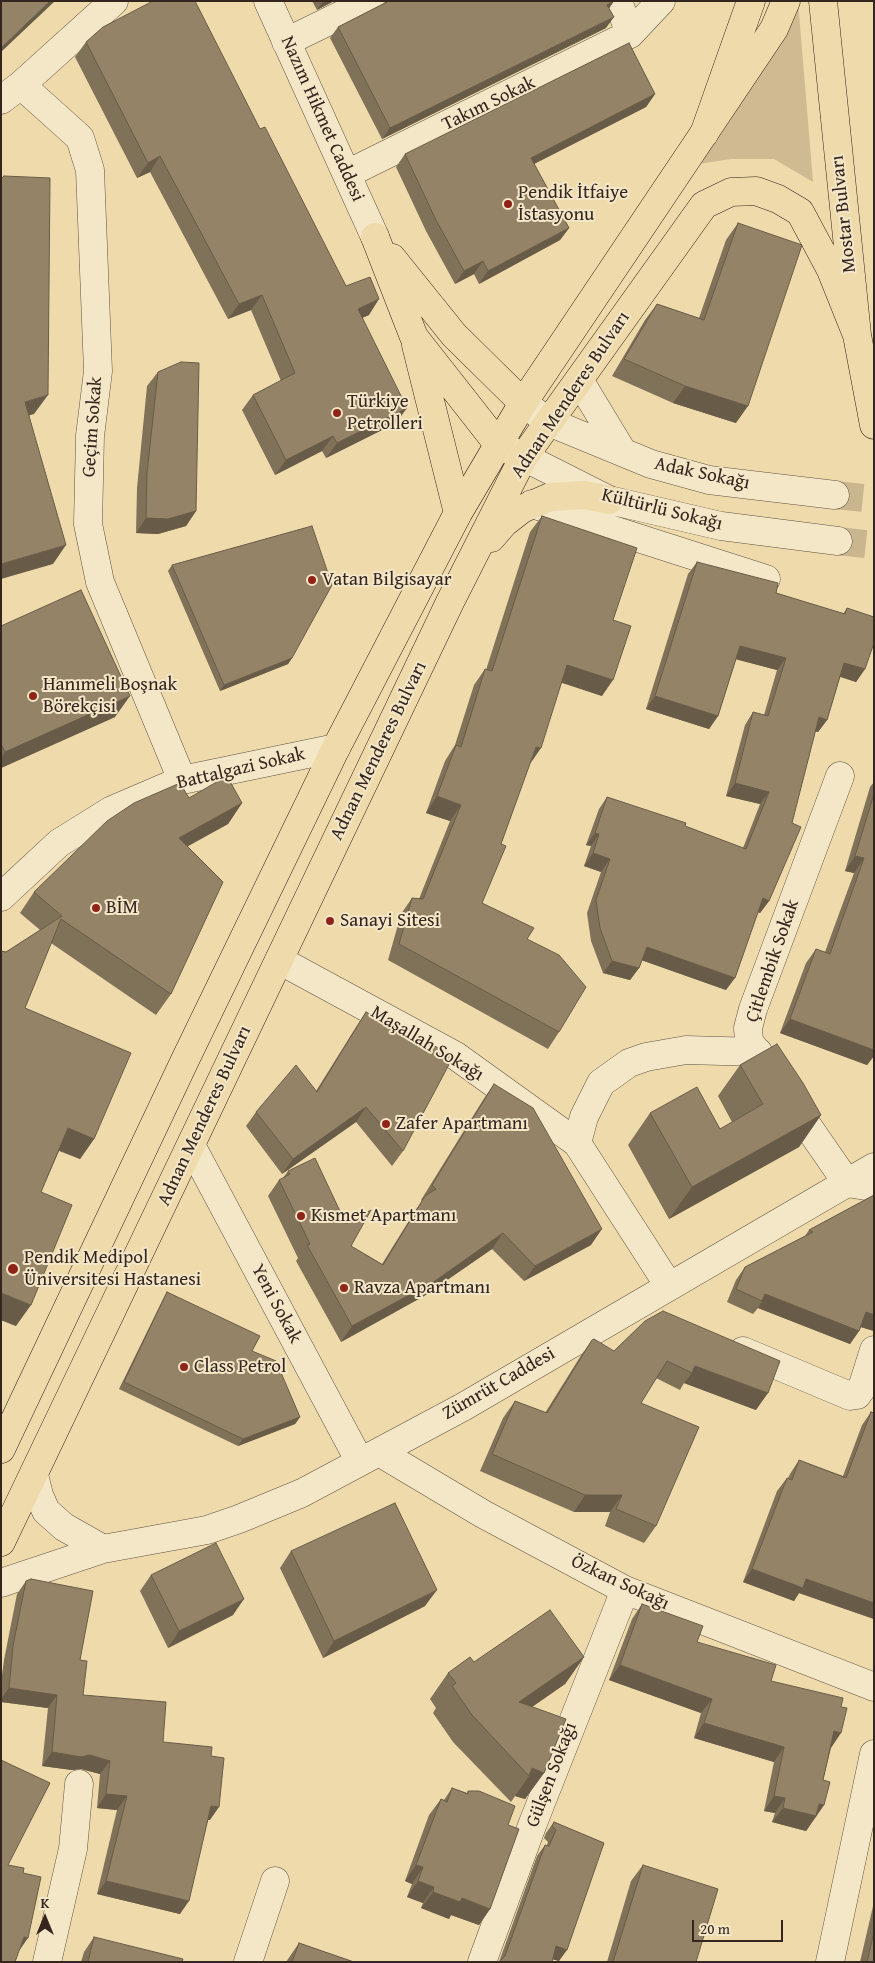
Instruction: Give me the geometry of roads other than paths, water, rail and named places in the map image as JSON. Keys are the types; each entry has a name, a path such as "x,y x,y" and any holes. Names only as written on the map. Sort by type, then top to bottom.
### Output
{"main road":[{"path":"704,134 751,1"},
{"path":"704,134 774,30 786,1"},
{"name":"Mostar Bulvarı","path":"823,1 857,335 874,425"},
{"name":"Adnan Menderes Bulvarı","path":"1,1449 186,1058 336,748 458,512 524,403 704,134"},
{"name":"Adnan Menderes Bulvarı","path":"1,1542 192,1147 279,960 464,576 524,458 549,422 704,205 732,192 756,191 800,212 831,270 857,335"},
{"path":"375,237 454,335 524,403"},
{"path":"375,237 414,337 458,512"},
{"path":"414,337 498,444"},
{"path":"464,576 500,527 522,509 550,497 568,495 585,495 609,500"}],"street":[{"path":"11,92 114,1"},
{"name":"Nazım Hikmet Caddesi","path":"268,1 375,237"},
{"path":"286,42 370,1"},
{"path":"618,1 630,34 661,1"},
{"name":"Takım Sokak","path":"347,174 630,34"},
{"name":"Geçim Sokak","path":"11,92 80,138 90,170 98,371 90,436 88,524 100,582 182,780"},
{"path":"579,380 622,451"},
{"name":"Adak Sokağı","path":"524,403 549,422 651,464 710,480 835,495"},
{"name":"Kültürlü Sokağı","path":"498,444 609,500 722,526 838,540"},
{"path":"532,504 766,579"},
{"name":"Battalgazi Sokak","path":"1,897 59,843 112,810 182,780 336,748"},
{"name":"Çitlembik Sokak","path":"840,776 753,1009 748,1028 749,1041 847,1183"},
{"name":"Maşallah Sokağı","path":"279,960 456,1056 577,1143 669,1286"},
{"path":"577,1143 584,1117 601,1083 629,1063 646,1057 686,1050 758,1052"},
{"name":"Yeni Sokak","path":"192,1147 369,1457"},
{"name":"Zümrüt Caddesi","path":"1,1583 103,1549 207,1530 302,1494 463,1406 874,1167"},
{"path":"847,1183 874,1187"},
{"path":"636,1305 662,1316"},
{"path":"716,1339 850,1396 857,1395 862,1388 874,1350"},
{"name":"Özkan Sokağı","path":"369,1457 483,1514 625,1590 874,1687"},
{"path":"34,1475 39,1495 46,1511 64,1527 103,1549"},
{"name":"Gülşen Sokağı","path":"482,1962 533,1823 625,1590"},
{"path":"830,1962 874,1754"},
{"path":"47,1962 73,1849 79,1784"},
{"path":"248,1962 275,1881"}],"tunnel":[{"path":"835,495 874,499"},
{"path":"838,541 874,545"}],"place":[{"name":"Pendik İtfaiye İstasyonu","path":"508,204"},
{"name":"Türkiye Petrolleri","path":"337,413"},
{"name":"Vatan Bilgisayar","path":"312,580"},
{"name":"Hanımeli Boşnak Börekçisi","path":"33,696"},
{"name":"BİM","path":"96,908"},
{"name":"Sanayi Sitesi","path":"330,921"},
{"name":"Zafer Apartmanı","path":"386,1124"},
{"name":"Kısmet Apartmanı","path":"301,1216"},
{"name":"Pendik Medipol Üniversitesi Hastanesi","path":"13,1269"},
{"name":"Ravza Apartmanı","path":"344,1288"},
{"name":"Class Petrol","path":"184,1367"}]}
